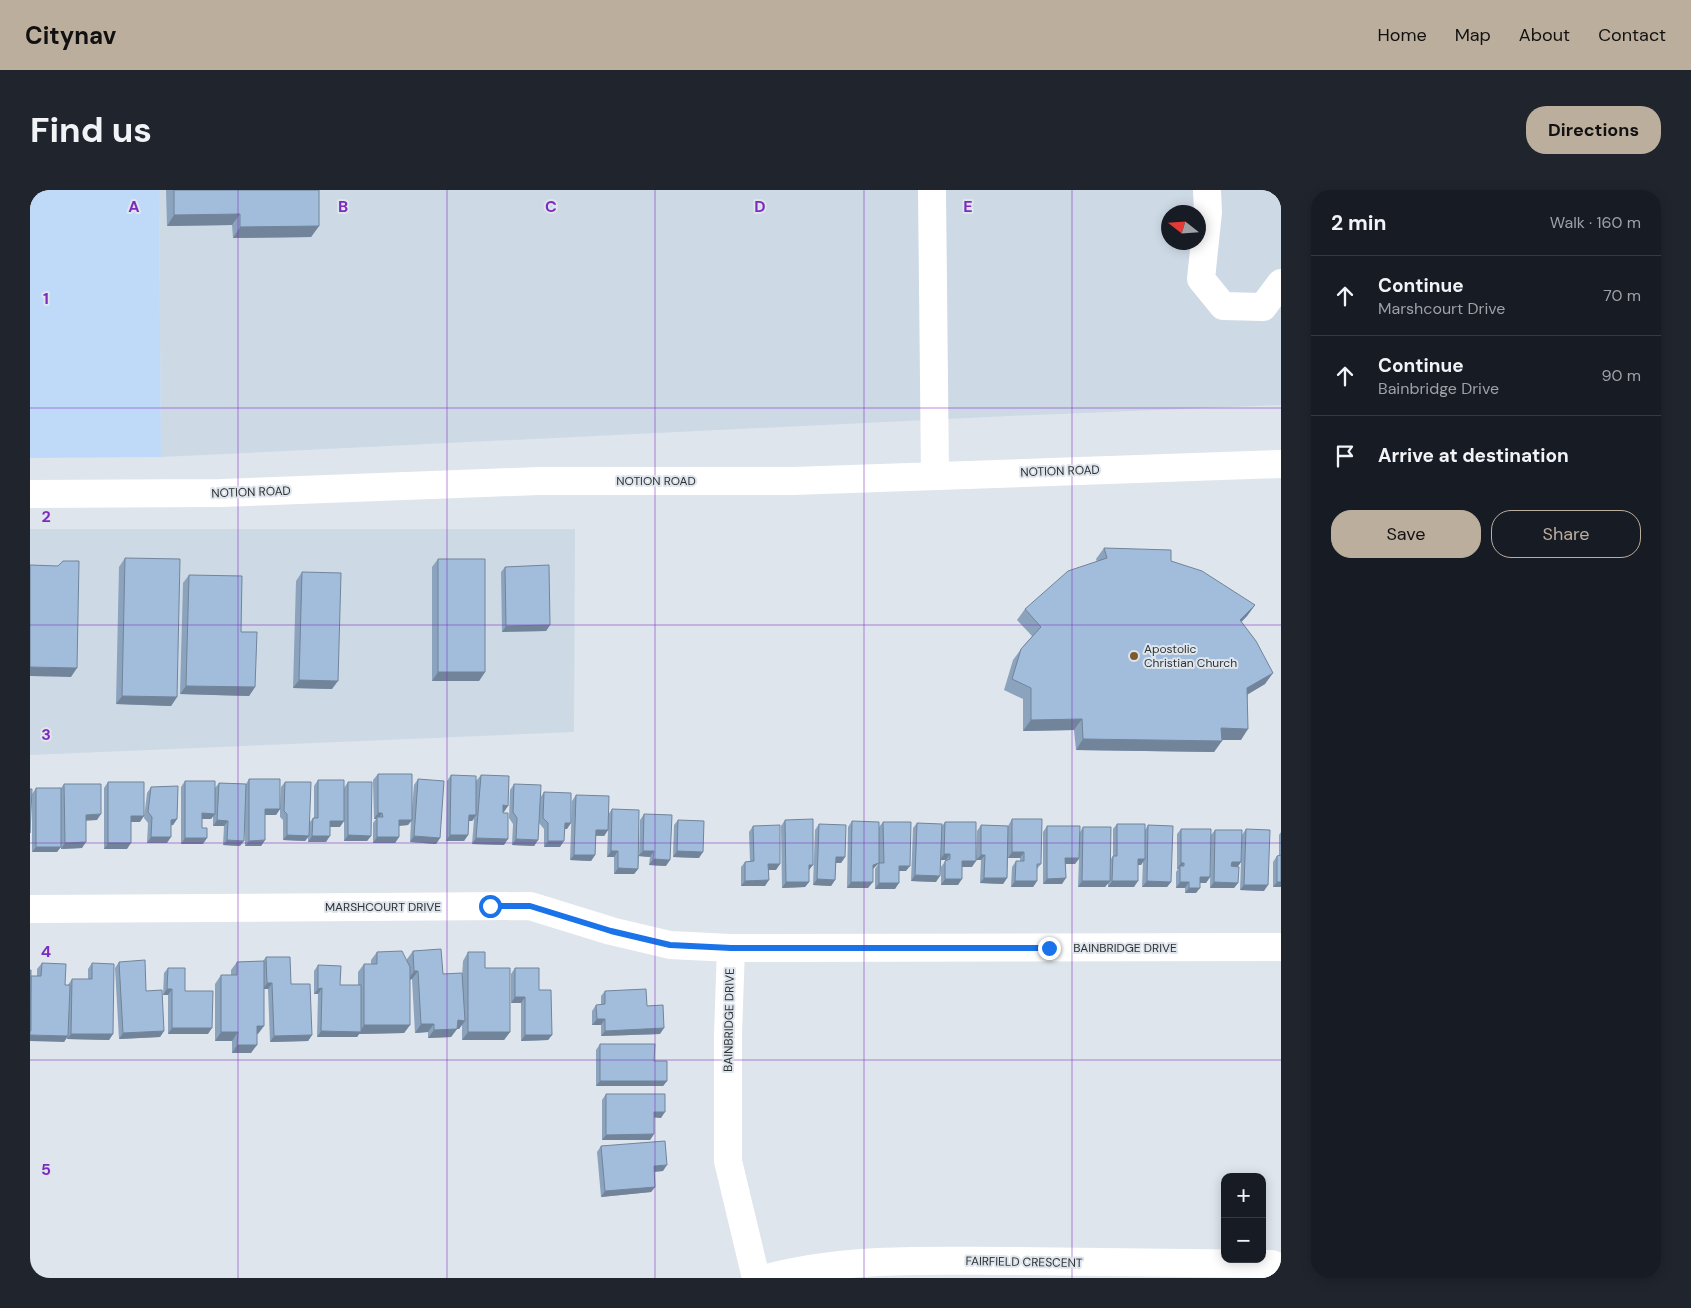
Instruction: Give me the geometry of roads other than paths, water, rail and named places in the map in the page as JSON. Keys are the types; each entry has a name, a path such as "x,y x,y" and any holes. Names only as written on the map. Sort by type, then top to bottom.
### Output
{"street":[{"path":"932,190 935,476"},
{"path":"1207,190 1208,212 1201,279 1223,306 1264,307 1281,283"},
{"name":"NOTION ROAD","path":"30,494 221,493 539,481 793,481 1281,464"},
{"name":"MARSHCOURT DRIVE","path":"30,908 530,906 611,931 670,945 731,948"},
{"name":"BAINBRIDGE DRIVE","path":"756,1278 728,1161 728,1034 731,948 1281,948"},
{"name":"FAIRFIELD CRESCENT","path":"767,1278 804,1268 883,1262 1272,1264 1281,1268"}],"place":[{"name":"Apostolic Christian Church","path":"1134,656"}]}
